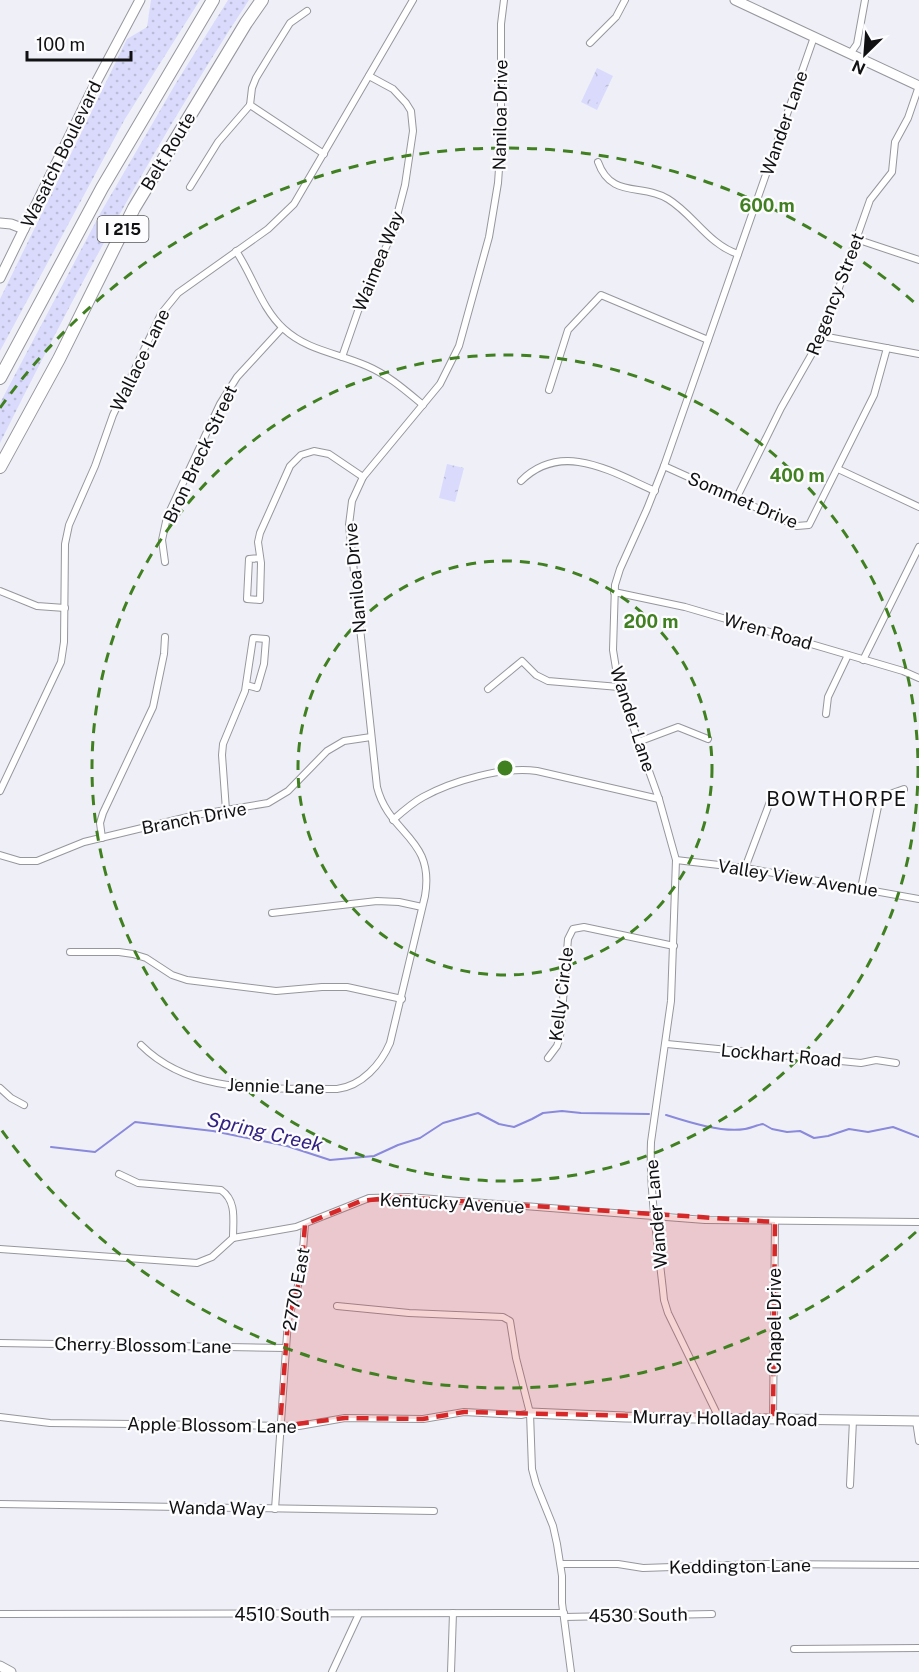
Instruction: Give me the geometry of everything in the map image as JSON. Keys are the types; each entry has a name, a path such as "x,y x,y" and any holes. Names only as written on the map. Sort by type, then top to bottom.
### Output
{"highway":[{"name":"I 215","path":"0,378 102,188 213,0"},
{"name":"Belt Route","path":"0,467 59,359 134,208 262,0"}],"street":[{"name":"Wasatch Boulevard","path":"0,278 140,0"},
{"name":"Wallace Lane","path":"0,791 59,669 64,649 65,544 69,525 95,466 113,415 158,320 168,303 178,293 268,229 288,211 299,197 413,0"},
{"name":"Naniloa Drive","path":"349,1086 372,1070 384,1055 392,1036 427,882 423,858 412,840 385,810 378,795 349,517 354,493 363,477 440,384 456,354 493,217 500,154 501,24 504,0"},
{"path":"590,43 616,17 625,0"},
{"path":"735,0 919,86"},
{"path":"850,54 857,44 865,0"},
{"path":"190,187 218,142 250,105 252,88 265,62 290,23 307,11"},
{"name":"Wander Lane","path":"719,1418 668,1313 664,1300 650,1161 671,1001 676,860 659,799 619,687 613,650 614,592 620,569 655,491 814,37"},
{"name":"Waimea Way","path":"342,357 358,311 393,231 405,185 413,131 413,120 406,102 393,89 369,76"},
{"name":"Regency Street","path":"736,499 781,408 822,336 870,200 891,175 896,139 908,118 919,86"},
{"path":"250,105 324,154"},
{"path":"598,162 603,174 611,182 668,199 721,246 738,254"},
{"path":"0,223 24,229"},
{"path":"856,239 919,260"},
{"path":"236,251 247,267 266,307 282,328 308,346 365,365 382,374 423,405"},
{"path":"549,390 568,330 601,296 708,340"},
{"name":"Bron Breck Street","path":"165,562 162,540 168,517 222,399 237,377 282,328"},
{"path":"822,336 919,354"},
{"name":"Sommet Drive","path":"664,466 797,526 806,527 813,520 874,395 887,348"},
{"path":"260,558 249,558 247,599 260,600 260,558 258,542 261,528 290,466 301,455 314,451 329,454 363,477"},
{"path":"521,480 532,470 545,465 580,460 592,463 655,491"},
{"path":"838,470 919,507"},
{"path":"863,660 919,547"},
{"path":"0,591 37,606 64,608"},
{"name":"Wren Road","path":"614,592 685,607 919,678"},
{"path":"102,838 100,823 103,813 153,707 164,654 165,637"},
{"path":"226,810 223,744 246,688 253,638 266,639 264,664 257,688 246,688"},
{"path":"826,714 828,697 848,655"},
{"path":"488,689 522,661 536,675 548,681 619,687"},
{"path":"638,742 678,727 708,739"},
{"name":"Branch Drive","path":"0,855 20,861 37,861 78,844 196,815 274,801 288,791 319,758 332,748 345,741 371,736"},
{"path":"393,820 421,797 487,774 507,770 537,771 659,799"},
{"path":"861,888 879,802 890,794 904,789"},
{"path":"745,868 771,799"},
{"name":"Valley View Avenue","path":"676,860 745,868 919,899"},
{"path":"272,913 377,901 399,902 422,907"},
{"name":"Kelly Circle","path":"548,1058 557,1046 560,1037 568,939 573,929 584,927 674,946"},
{"path":"70,952 134,954 151,961 172,975 188,980 276,991 347,987 402,999"},
{"name":"Lockhart Road","path":"667,1044 861,1063 876,1060 896,1063"},
{"name":"Jennie Lane","path":"141,1045 155,1057 184,1072 224,1086 337,1089 349,1086"},
{"path":"0,1088 10,1098 24,1105"},
{"path":"0,1250 197,1263 212,1257 233,1238 231,1199 221,1190 138,1183 119,1174"},
{"name":"Kentucky Avenue","path":"233,1238 290,1229 361,1201 378,1197 408,1197 654,1216 775,1222 919,1222"},
{"name":"Chapel Drive","path":"773,1419 775,1222"},
{"name":"2770 East","path":"275,1509 289,1311 303,1267 305,1224"},
{"path":"337,1306 409,1313 507,1318 511,1326 516,1358 530,1413 532,1468 556,1534 571,1672"},
{"name":"Cherry Blossom Lane","path":"0,1343 286,1348"},
{"name":"Apple Blossom Lane","path":"0,1417 50,1423 280,1426 310,1425 345,1418 423,1419 464,1412 520,1415 530,1413"},
{"name":"Murray Holladay Road","path":"530,1413 604,1417 917,1421"},
{"path":"850,1485 853,1420"},
{"path":"917,1421 919,1441"},
{"name":"Wanda Way","path":"0,1504 434,1510"},
{"name":"Keddington Lane","path":"561,1564 618,1564 643,1568 761,1564 919,1565"},
{"name":"4510 South","path":"0,1613 564,1615"},
{"path":"332,1672 359,1614"},
{"path":"451,1672 453,1614"},
{"name":"4530 South","path":"564,1615 712,1614"},
{"path":"794,1649 919,1648"},
{"path":"0,1666 11,1672"}],"highlighted area":[{"path":"398,1197 775,1222 773,1419 464,1412 423,1419 345,1418 280,1426 288,1320 301,1275 305,1224 361,1201"}],"green space":[{"path":"151,0 200,0 125,119 0,351 0,299 127,39 147,27"},
{"path":"228,0 249,0 181,108 118,218 0,443 0,403 101,212 176,83"},
{"path":"597,68 613,76 597,110 581,102"},
{"path":"597,76 608,81 597,103 587,98"},
{"path":"447,464 464,468 455,502 439,498"},
{"path":"451,467 458,468 459,472 454,496 452,495 451,498 445,497 443,493 448,469 451,470"}],"waterway":[{"name":"Spring Creek","path":"51,1147 95,1152 135,1122 213,1131 287,1146 330,1160 374,1156 420,1138 443,1123 478,1113 499,1124 514,1127 543,1113 562,1111 649,1114"},
{"name":"Spring Creek","path":"666,1115 705,1126 736,1130 763,1124 772,1129 787,1132 800,1131 814,1138 849,1129 868,1132 893,1127 919,1137"}],"district":[{"name":"BOWTHORPE","path":"837,799"}]}
